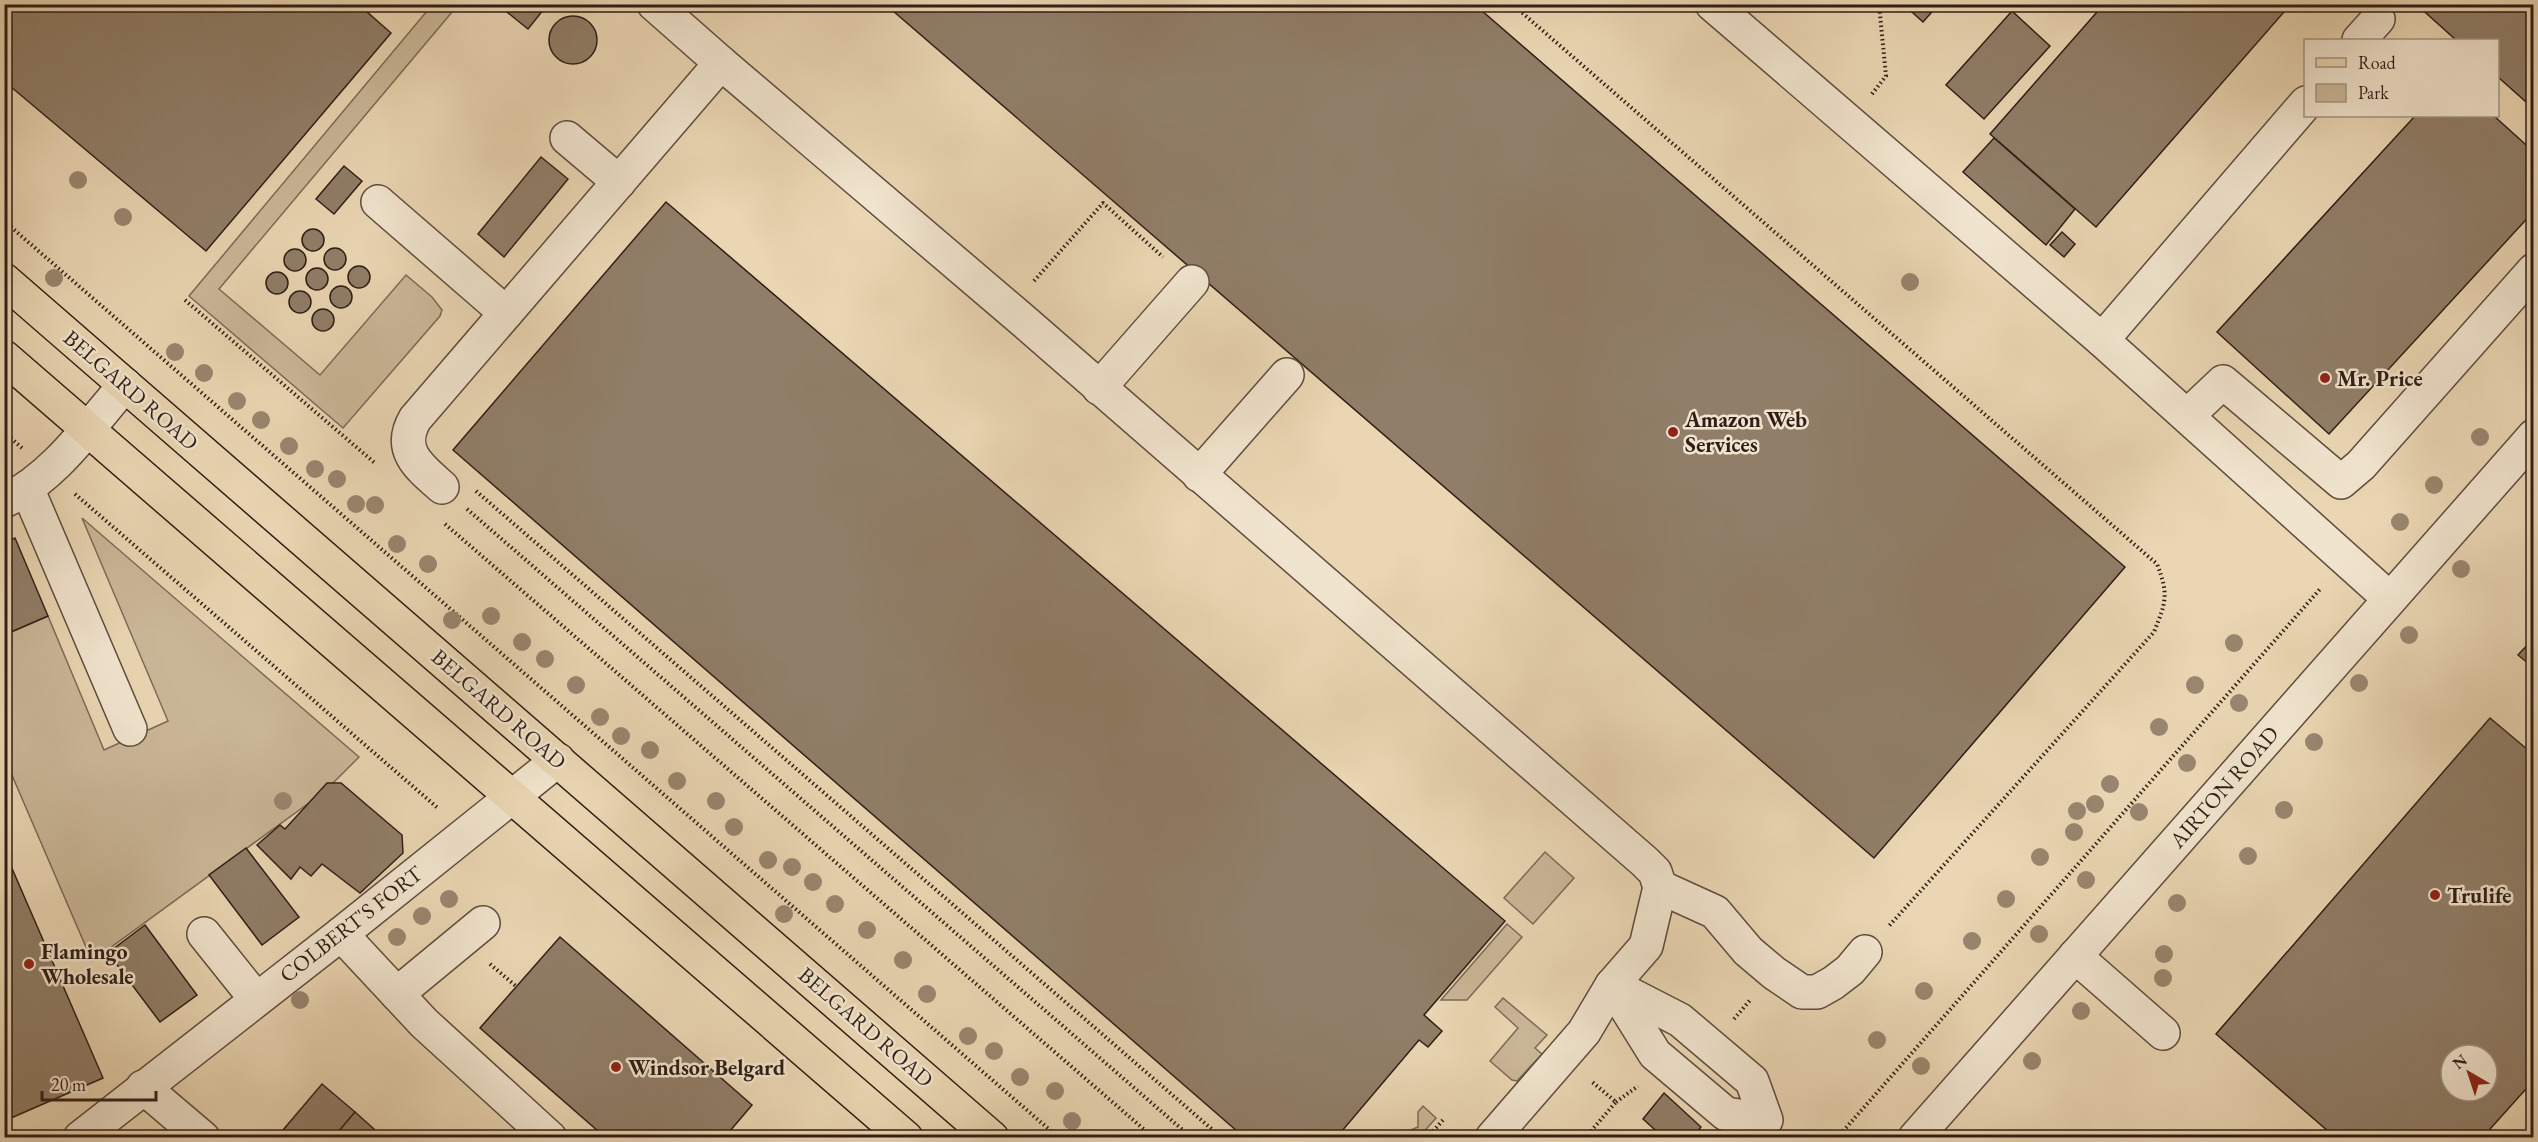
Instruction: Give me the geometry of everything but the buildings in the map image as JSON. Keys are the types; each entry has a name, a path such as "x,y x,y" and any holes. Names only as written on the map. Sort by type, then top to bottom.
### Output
{"main road":[{"name":"BELGARD ROAD","path":"4,280 992,1137"},
{"path":"4,357 906,1137"}],"street":[{"path":"654,4 1655,872 1660,887 1646,946 1612,985 1584,1032 1492,1137"},
{"path":"1712,4 2102,340 2390,599"},
{"path":"451,497 416,463 407,441 408,430 415,418 721,63"},
{"path":"2102,340 2304,105"},
{"path":"567,138 619,183"},
{"path":"378,202 506,313"},
{"path":"2187,416 2223,382 2342,482 2361,465 2534,270"},
{"path":"1099,388 1192,282"},
{"path":"1198,474 1287,375"},
{"path":"125,385 87,428 27,487 130,729"},
{"name":"AIRTON ROAD","path":"1919,1136 2534,436"},
{"name":"COLBERT'S FORT","path":"80,1137 341,934 558,760"},
{"path":"1660,887 1715,912 1748,951 1802,992 1817,992 1833,983 1865,952"},
{"path":"398,994 483,923"},
{"path":"204,934 256,999"},
{"path":"341,934 424,1023 550,1137"},
{"path":"2075,956 2163,1033"},
{"path":"1612,985 1655,1054 1726,1114 1776,1129"},
{"path":"1612,985 1680,1020 1752,1081 1776,1129"},
{"path":"143,1087 203,1137"}],"path":[{"path":"1512,4 2157,564 2165,584 2165,605 2154,632 1865,952"},
{"path":"1848,122 1886,76 1879,4"},
{"path":"1029,284 1036,280 1103,203 1164,256 1158,264"},
{"path":"4,221 1059,1137"},
{"path":"186,300 384,471"},
{"path":"4,432 27,487 444,813"},
{"path":"451,497 1154,1137"},
{"path":"451,497 1192,1137"},
{"path":"451,497 1222,1137"},
{"path":"1837,1137 2321,588"},
{"path":"1427,1137 1443,1120"}],"green space":[{"path":"432,5 458,5 219,289 320,375 406,275 432,297 442,310 440,316 343,428 189,296"},
{"path":"82,518 359,757 324,792 92,961 5,759 4,635 48,616 104,750 168,721"},
{"path":"1545,852 1574,878 1533,924 1504,898"},
{"path":"1507,924 1522,937 1467,1000 1441,1000"},
{"path":"1503,998 1547,1035 1535,1048 1542,1054 1517,1081 1512,1080 1490,1061 1518,1028 1495,1007"},
{"path":"1423,1106 1436,1118 1419,1137 1400,1137 1418,1127 1418,1112"}],"place":[{"name":"Mr. Price","path":"2325,378"},
{"name":"Amazon Web Services","path":"1673,432"},
{"name":"Trulife","path":"2435,895"},
{"name":"Flamingo Wholesale","path":"29,964"},
{"name":"Windsor Belgard","path":"616,1067"}]}
